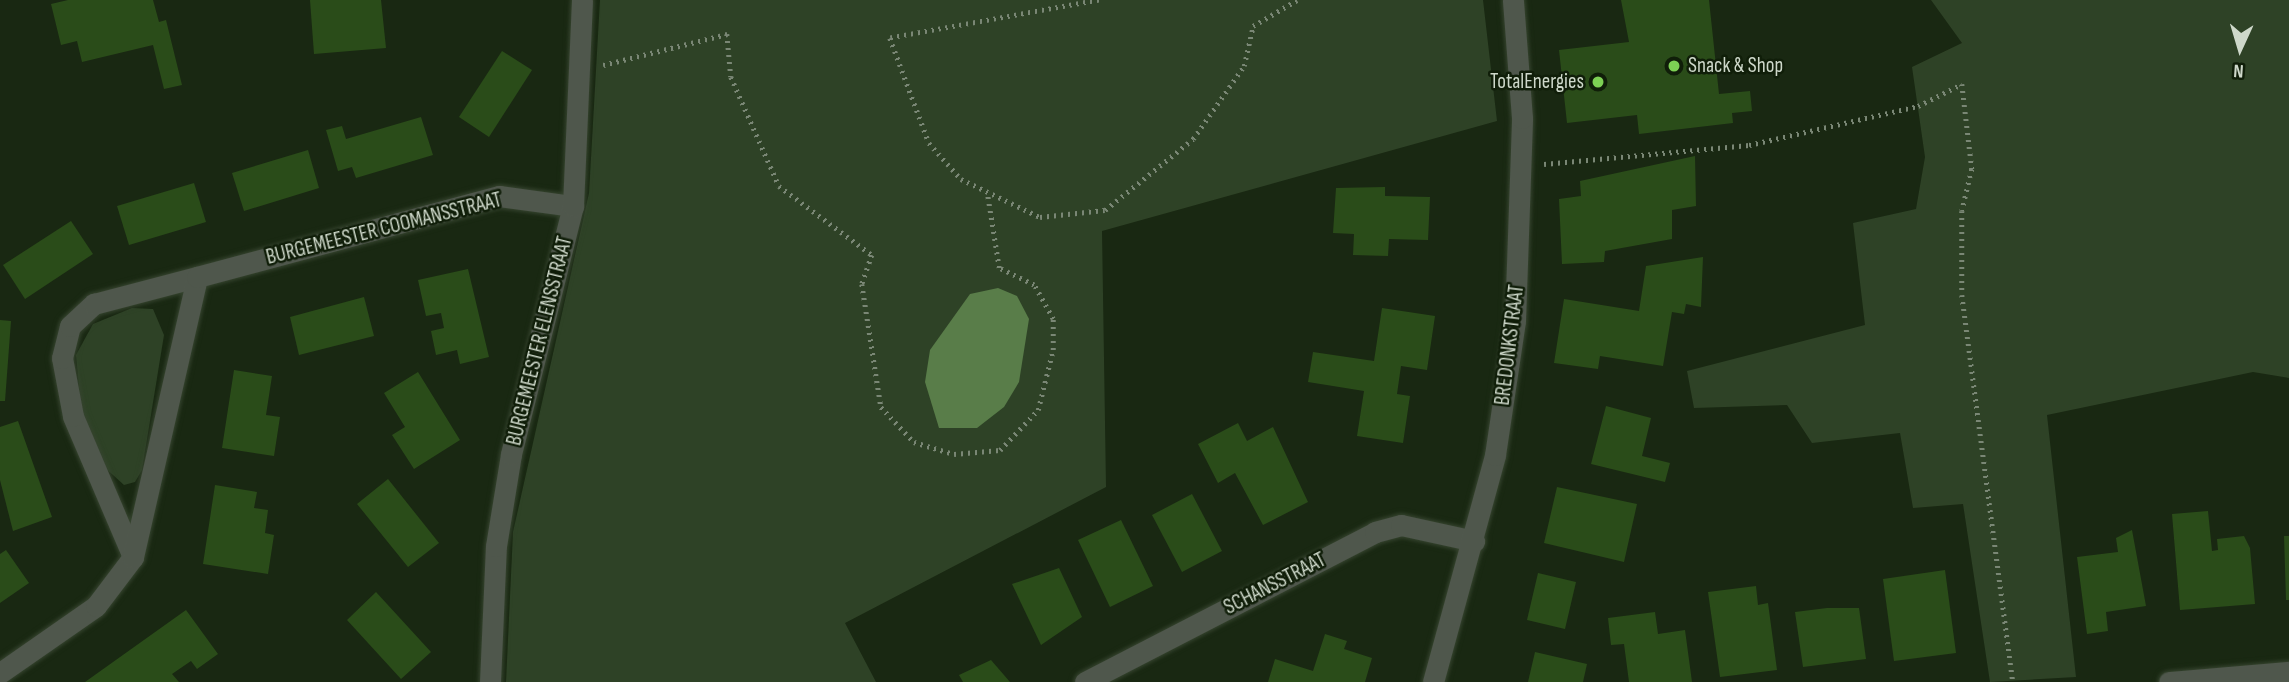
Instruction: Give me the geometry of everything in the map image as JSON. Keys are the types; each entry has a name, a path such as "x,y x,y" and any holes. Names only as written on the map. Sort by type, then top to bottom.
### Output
{"street":[{"name":"BURGEMEESTER ELENSSTRAAT","path":"490,682 496,546 511,454 573,206 583,71 582,0"},
{"name":"BREDONKSTRAAT","path":"1433,682 1474,541 1495,455 1515,321 1522,164 1513,0"},
{"name":"BURGEMEESTER COOMANSSTRAAT","path":"133,557 73,416 62,358 70,326 94,304 499,196 573,206"},
{"path":"0,673 96,606 133,557 197,277"},
{"name":"SCHANSSTRAAT","path":"1085,682 1375,532 1401,525 1474,541"},
{"path":"2169,682 2289,672"}],"path":[{"path":"1099,0 890,38 929,143 961,179 1040,217 1105,210 1193,139 1244,66 1253,26 1297,0"},
{"path":"583,71 727,33 731,77 779,186 823,212 872,255 862,284 881,407 914,442 954,454 1000,450 1038,410 1053,350 1053,319 1034,285 999,268 987,192"},
{"path":"1522,164 1749,145 1917,106 1962,84 1972,169 1962,211 1962,295 2013,682"}],"shaded area":[{"path":"600,0 1483,0 1497,121 1102,231 1106,487 845,623 876,682 506,682 513,532 589,193"},
{"path":"1931,0 2289,0 2289,378 2253,372 2047,415 2076,677 1990,682 1963,504 1913,508 1900,433 1812,443 1787,405 1694,408 1687,371 1865,325 1853,223 1916,209 1925,157 1912,67 1962,43"},
{"path":"998,288 1017,296 1029,319 1019,382 1004,407 977,428 939,428 925,382 930,350 970,294"},
{"path":"132,308 153,309 164,335 142,470 135,482 124,485 103,466 81,409 76,355 93,324"}],"building":[{"path":"68,0 153,0 159,22 166,20 182,85 164,89 153,45 82,62 77,41 61,45 51,4"},
{"path":"310,0 381,0 386,48 314,54"},
{"name":"Snack & Shop","path":"1621,0 1709,0 1719,94 1750,91 1752,111 1732,113 1733,123 1639,134 1637,115 1567,123 1559,50 1629,42"},
{"path":"502,51 532,70 489,137 459,117"},
{"path":"421,117 433,155 356,178 352,167 338,171 326,130 342,126 346,139"},
{"path":"308,150 319,188 244,211 232,173"},
{"path":"1695,156 1696,206 1672,210 1672,239 1605,251 1604,262 1562,264 1559,199 1581,196 1580,181"},
{"path":"194,183 206,222 129,245 117,206"},
{"path":"1385,187 1385,196 1430,197 1428,240 1389,239 1388,256 1353,255 1354,234 1333,233 1336,188"},
{"path":"71,221 93,254 25,299 3,265"},
{"path":"1703,257 1701,307 1686,304 1684,314 1672,312 1663,366 1600,356 1598,369 1554,363 1564,299 1639,311 1646,266"},
{"path":"468,269 489,357 460,364 457,350 436,355 431,331 444,328 441,313 426,316 418,280"},
{"path":"364,297 374,336 299,355 290,317"},
{"path":"1382,308 1435,316 1427,370 1401,366 1397,394 1410,396 1403,443 1357,436 1364,391 1308,382 1313,352 1374,361"},
{"path":"0,320 11,321 5,401 0,401"},
{"path":"234,370 272,376 266,415 280,417 274,456 222,448"},
{"path":"418,372 460,440 414,469 392,435 405,427 384,393"},
{"path":"1606,406 1651,418 1642,456 1670,463 1665,482 1591,464"},
{"path":"18,421 52,517 13,531 0,480 0,427"},
{"path":"1238,423 1247,441 1273,427 1308,502 1263,525 1235,473 1218,483 1198,444"},
{"path":"388,479 439,543 408,567 357,504"},
{"path":"215,485 257,492 254,508 268,510 265,533 274,535 268,574 203,564"},
{"path":"1557,487 1637,504 1624,562 1544,543"},
{"path":"1192,494 1222,551 1182,572 1152,515"},
{"path":"2208,511 2212,551 2218,550 2217,539 2244,536 2250,548 2255,604 2180,610 2172,514"},
{"path":"1121,520 1153,586 1110,607 1078,540"},
{"path":"2132,530 2146,606 2106,612 2108,631 2087,634 2077,557 2118,552 2116,538"},
{"path":"2284,536 2289,536 2289,600 2286,600"},
{"path":"6,550 29,583 0,603 0,554"},
{"path":"1059,568 1082,617 1041,645 1012,584"},
{"path":"1945,570 1956,653 1894,661 1883,579"},
{"path":"1538,573 1576,582 1565,629 1527,620"},
{"path":"1756,586 1758,605 1768,603 1777,670 1720,677 1708,592"},
{"path":"376,592 431,652 401,679 347,620"},
{"path":"1859,608 1866,659 1803,667 1795,612"},
{"path":"186,610 218,654 197,669 191,661 172,674 179,682 85,682"},
{"path":"1655,612 1658,634 1685,630 1692,682 1629,682 1624,644 1611,645 1608,618"},
{"path":"1325,634 1347,641 1344,649 1372,658 1365,682 1268,682 1275,659 1313,671"},
{"path":"1535,652 1587,664 1583,682 1528,682"},
{"path":"991,660 1010,682 963,682 959,675"}],"place":[{"name":"Snack & Shop","path":"1674,66"},
{"name":"TotalEnergies","path":"1598,82"}]}
